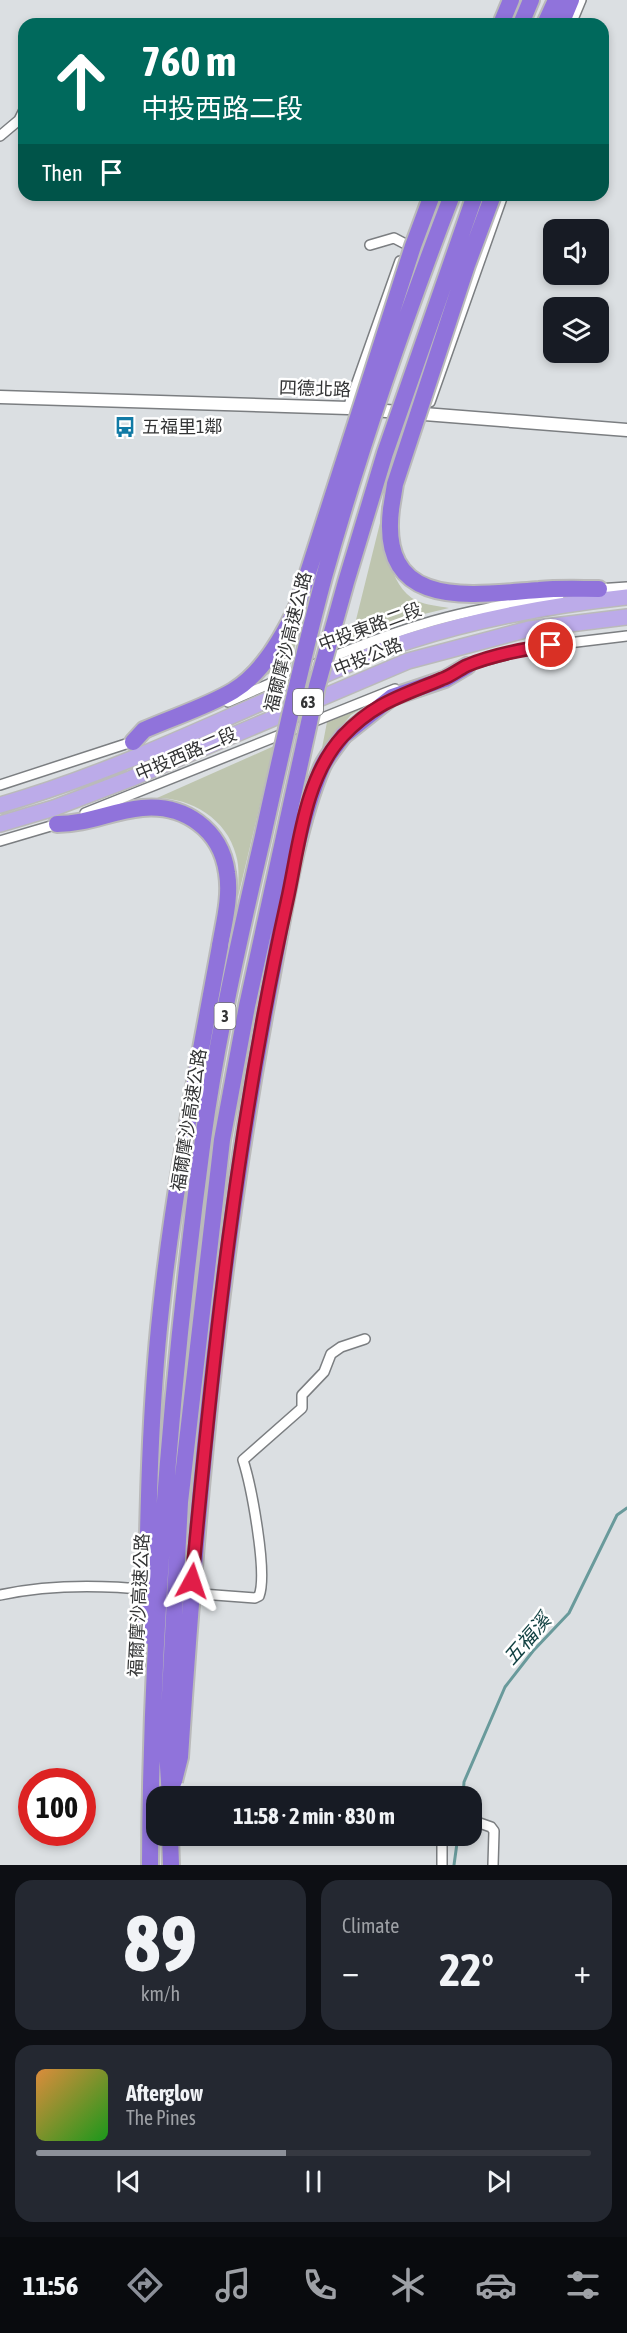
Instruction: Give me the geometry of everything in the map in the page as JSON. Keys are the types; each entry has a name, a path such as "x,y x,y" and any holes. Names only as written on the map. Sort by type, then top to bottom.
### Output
{"highway":[{"path":"504,18 511,0"},
{"path":"524,18 531,0"},
{"path":"548,18 556,0"},
{"path":"564,18 571,0"},
{"path":"133,742 144,730 234,690 284,636 297,607 349,441 430,201"},
{"name":"福爾摩沙高速公路","path":"150,1865 150,1760 166,1473 204,1136 228,1003 297,684 324,577 362,448 450,201"},
{"name":"福爾摩沙高速公路","path":"169,1786 167,1751 180,1502 222,1140 246,1006 317,686 346,582 385,453 473,201"},
{"path":"491,201 466,265 395,484 389,531 395,557 415,582 445,594 467,596 542,589 599,589"},
{"path":"173,1786 180,1757 200,1493 238,1158 277,947 304,822 323,764 343,736 392,697 445,678 467,666"},
{"path":"57,824 81,824 123,810 156,807 175,809 194,819 220,848 227,873 228,899 187,1130 161,1309 148,1528 146,1650 150,1760"},
{"path":"170,1846 171,1865"}],"main road":[{"name":"中投公路","path":"0,805 168,744 368,656 409,641 452,628 554,606 627,597"},
{"name":"中投公路","path":"0,824 130,779 408,661 529,629 627,617"}],"street":[{"path":"498,18 506,0"},
{"path":"574,18 581,0"},
{"path":"0,136 18,121"},
{"path":"348,408 405,246 424,201"},
{"path":"427,413 501,201"},
{"path":"370,245 394,238 405,246 436,256"},
{"path":"446,260 476,271"},
{"name":"四德北路","path":"0,397 348,408 627,430"},
{"path":"386,427 390,411"},
{"name":"中投東路二段","path":"0,785 133,742 376,640 482,609 627,586"},
{"name":"中投西路二段","path":"0,841 57,824 380,694 467,666 535,648 627,636"},
{"path":"0,1595 40,1590 121,1587 255,1598 259,1596 257,1536 252,1489 243,1460 302,1408 302,1395 324,1372 331,1354 341,1347 365,1339"},
{"path":"482,1824 491,1827 494,1831 493,1865"},
{"path":"442,1846 442,1865"}],"green space":[{"path":"383,511 387,548 399,584 417,601 449,608 395,621 351,640"},
{"path":"302,614 291,664 255,680"},
{"path":"364,707 351,715 322,748 327,722"},
{"path":"274,746 238,897 237,860 225,831 206,813 195,807 170,799 157,798"}],"waterway":[{"name":"五福溪","path":"464,1786 505,1687 533,1651 569,1613 617,1515 627,1508"},
{"name":"五福溪","path":"454,1865 457,1846"}],"place":[{"name":"五福里1鄰","path":"125,427"}],"route":[{"path":"192,1581 210,1390 238,1158 279,935 304,822 323,764 343,736 371,711 392,697 445,678 467,666 551,645"}]}
